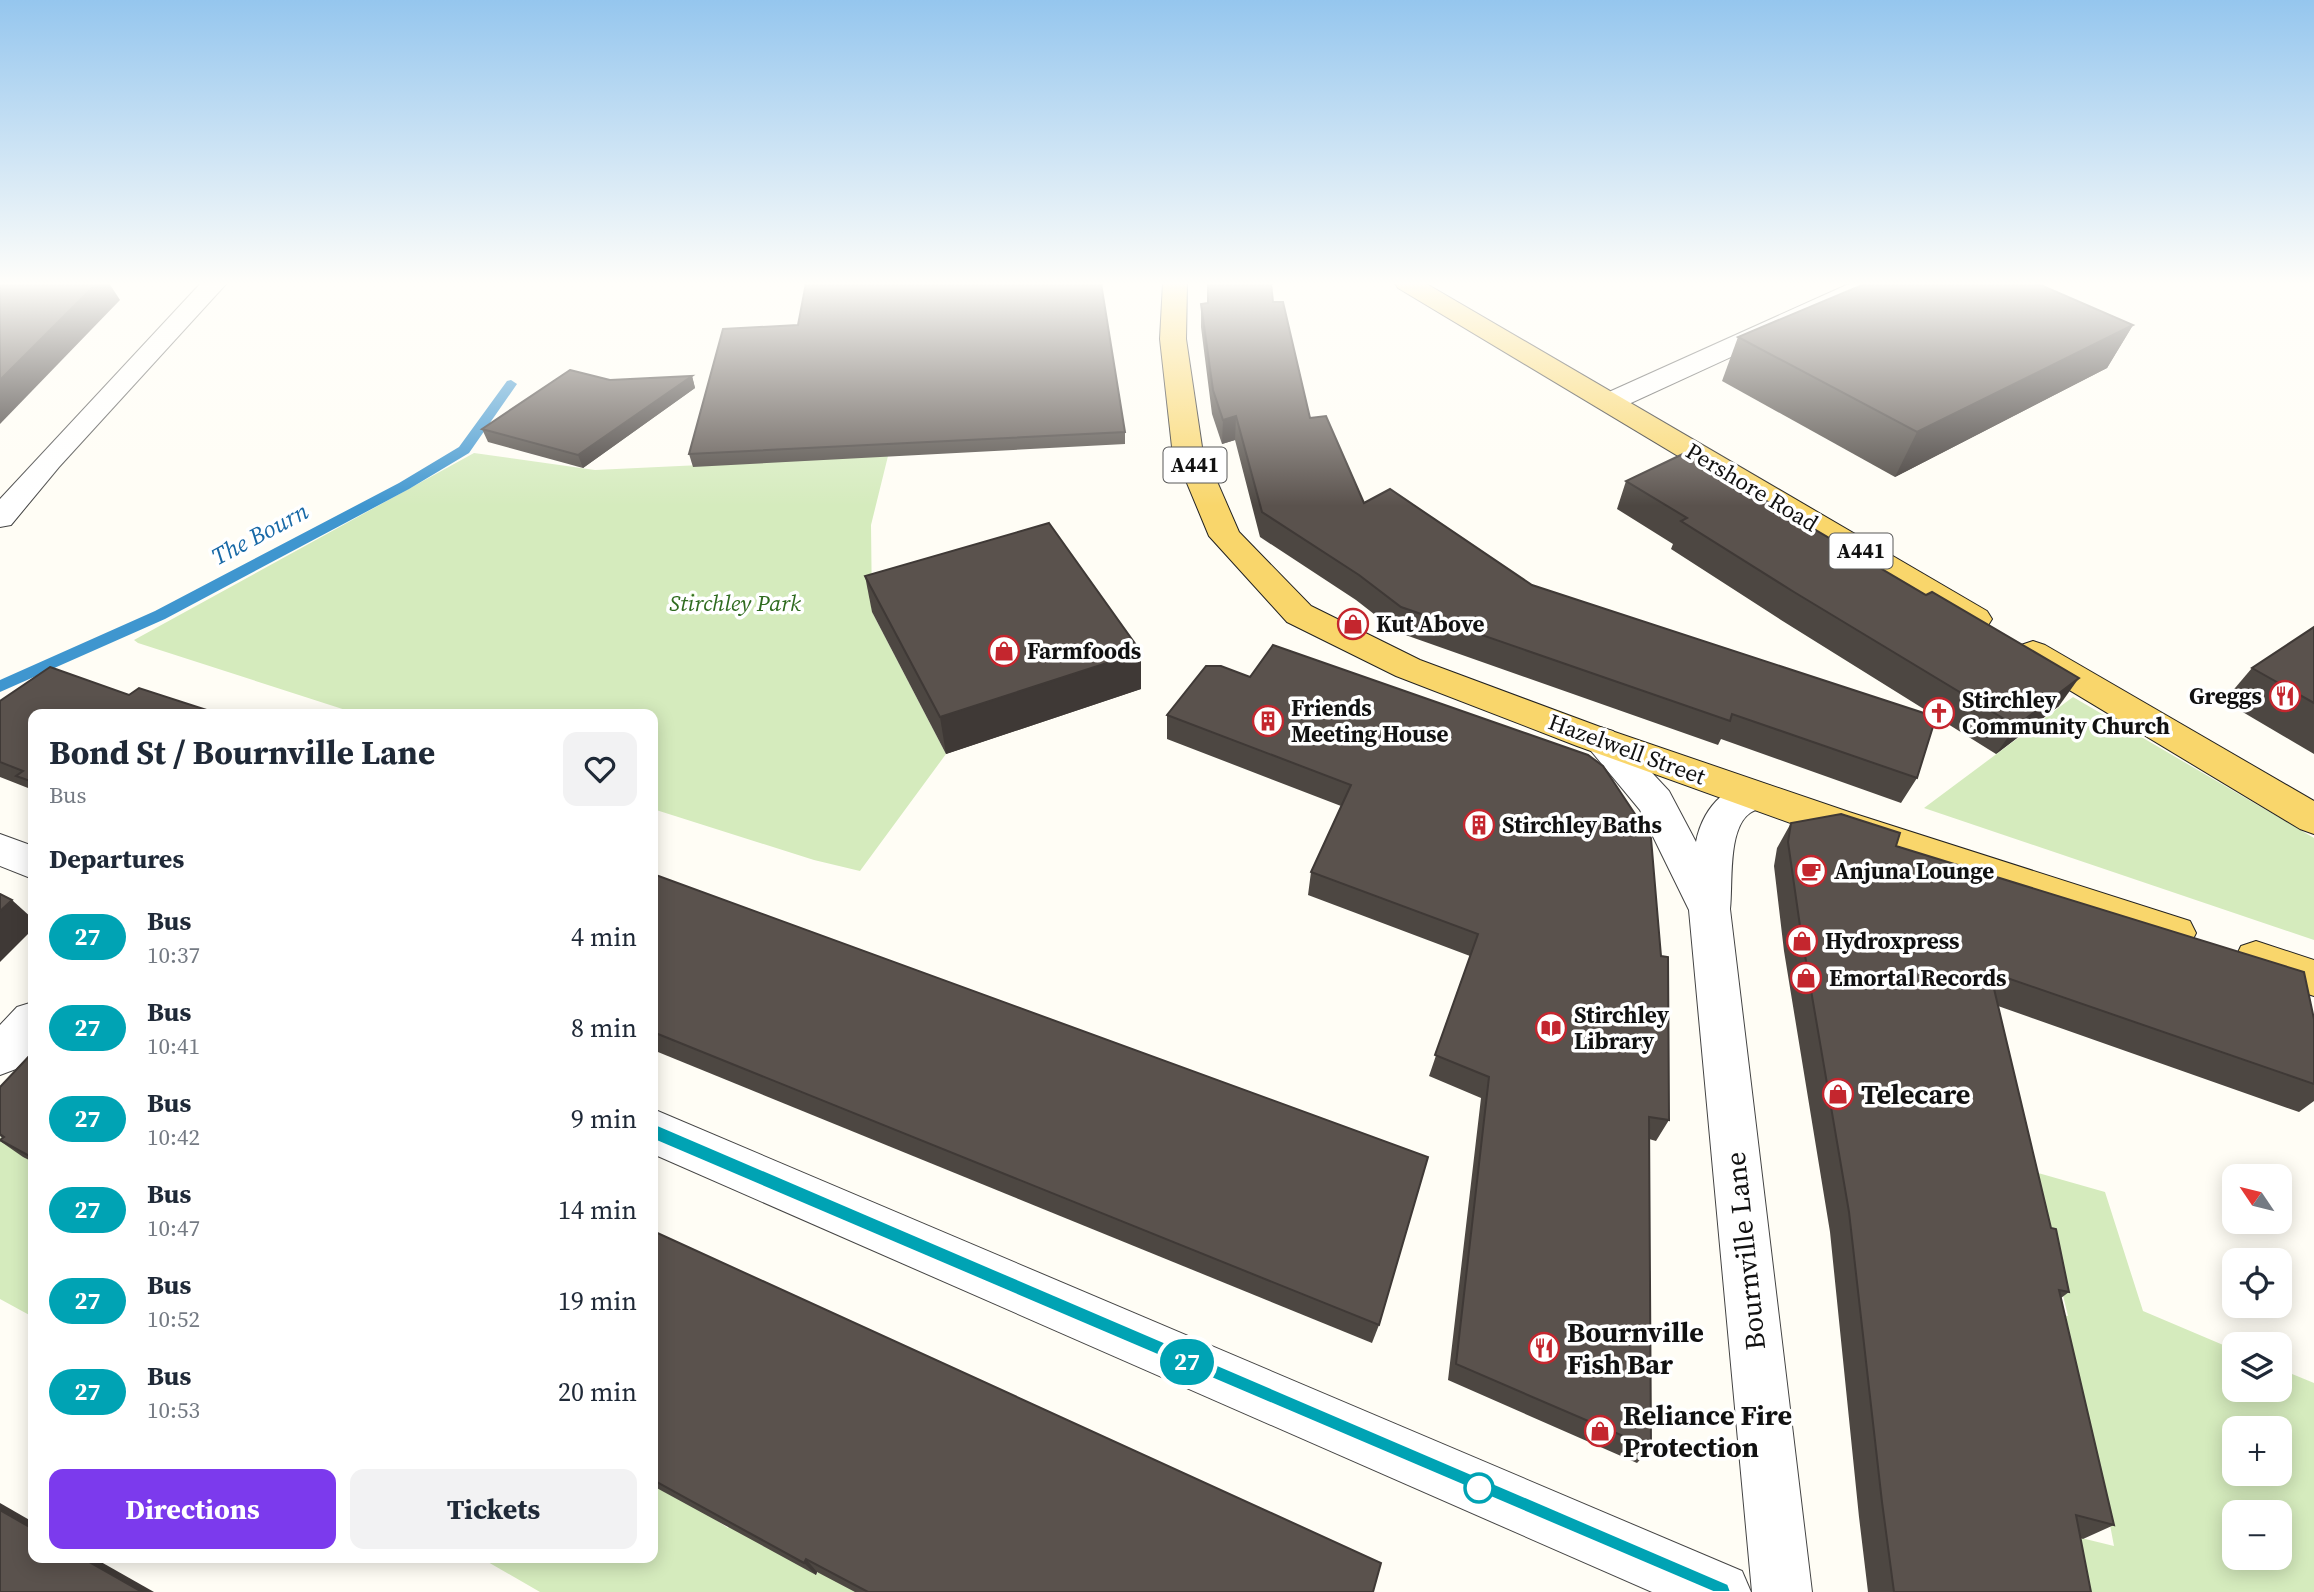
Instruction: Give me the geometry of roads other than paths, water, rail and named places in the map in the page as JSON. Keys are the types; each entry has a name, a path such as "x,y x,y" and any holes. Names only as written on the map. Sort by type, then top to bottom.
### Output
{"main road":[{"name":"Hazelwell Street","path":"1175,357 1187,447 1225,536 1276,593 1299,614 1408,668 1600,740 1757,796 2314,978"},
{"name":"Pershore Road","path":"1533,357 2314,819"}],"street":[{"path":"0,518 147,357"},
{"path":"1609,402 1708,357"},
{"path":"0,476 40,475"},
{"name":"Bournville Lane","path":"1600,740 1655,801 1710,910"},
{"name":"Bournville Lane","path":"1757,796 1735,804 1725,817 1713,853 1710,910 1782,1592"},
{"path":"0,849 28,861"},
{"path":"0,1055 28,1026"},
{"path":"658,1133 1721,1592"}],"waterway":[{"name":"The Bourn","path":"0,686 160,615 404,486 464,450 511,384"}],"place":[{"name":"Kut Above","path":"1353,624"},
{"name":"Farmfoods","path":"1004,651"},
{"name":"Greggs","path":"2285,696"},
{"name":"Stirchley Community Church","path":"1939,713"},
{"name":"Friends Meeting House","path":"1268,721"},
{"name":"Stirchley Baths","path":"1479,825"},
{"name":"Anjuna Lounge","path":"1811,871"},
{"name":"Hydroxpress","path":"1802,941"},
{"name":"Emortal Records","path":"1806,978"},
{"name":"Stirchley Library","path":"1551,1028"},
{"name":"Telecare","path":"1838,1094"},
{"name":"Bournville Fish Bar","path":"1544,1348"},
{"name":"Reliance Fire Protection","path":"1600,1431"}],"park label":[{"name":"Stirchley Park","path":"735,603"}]}
